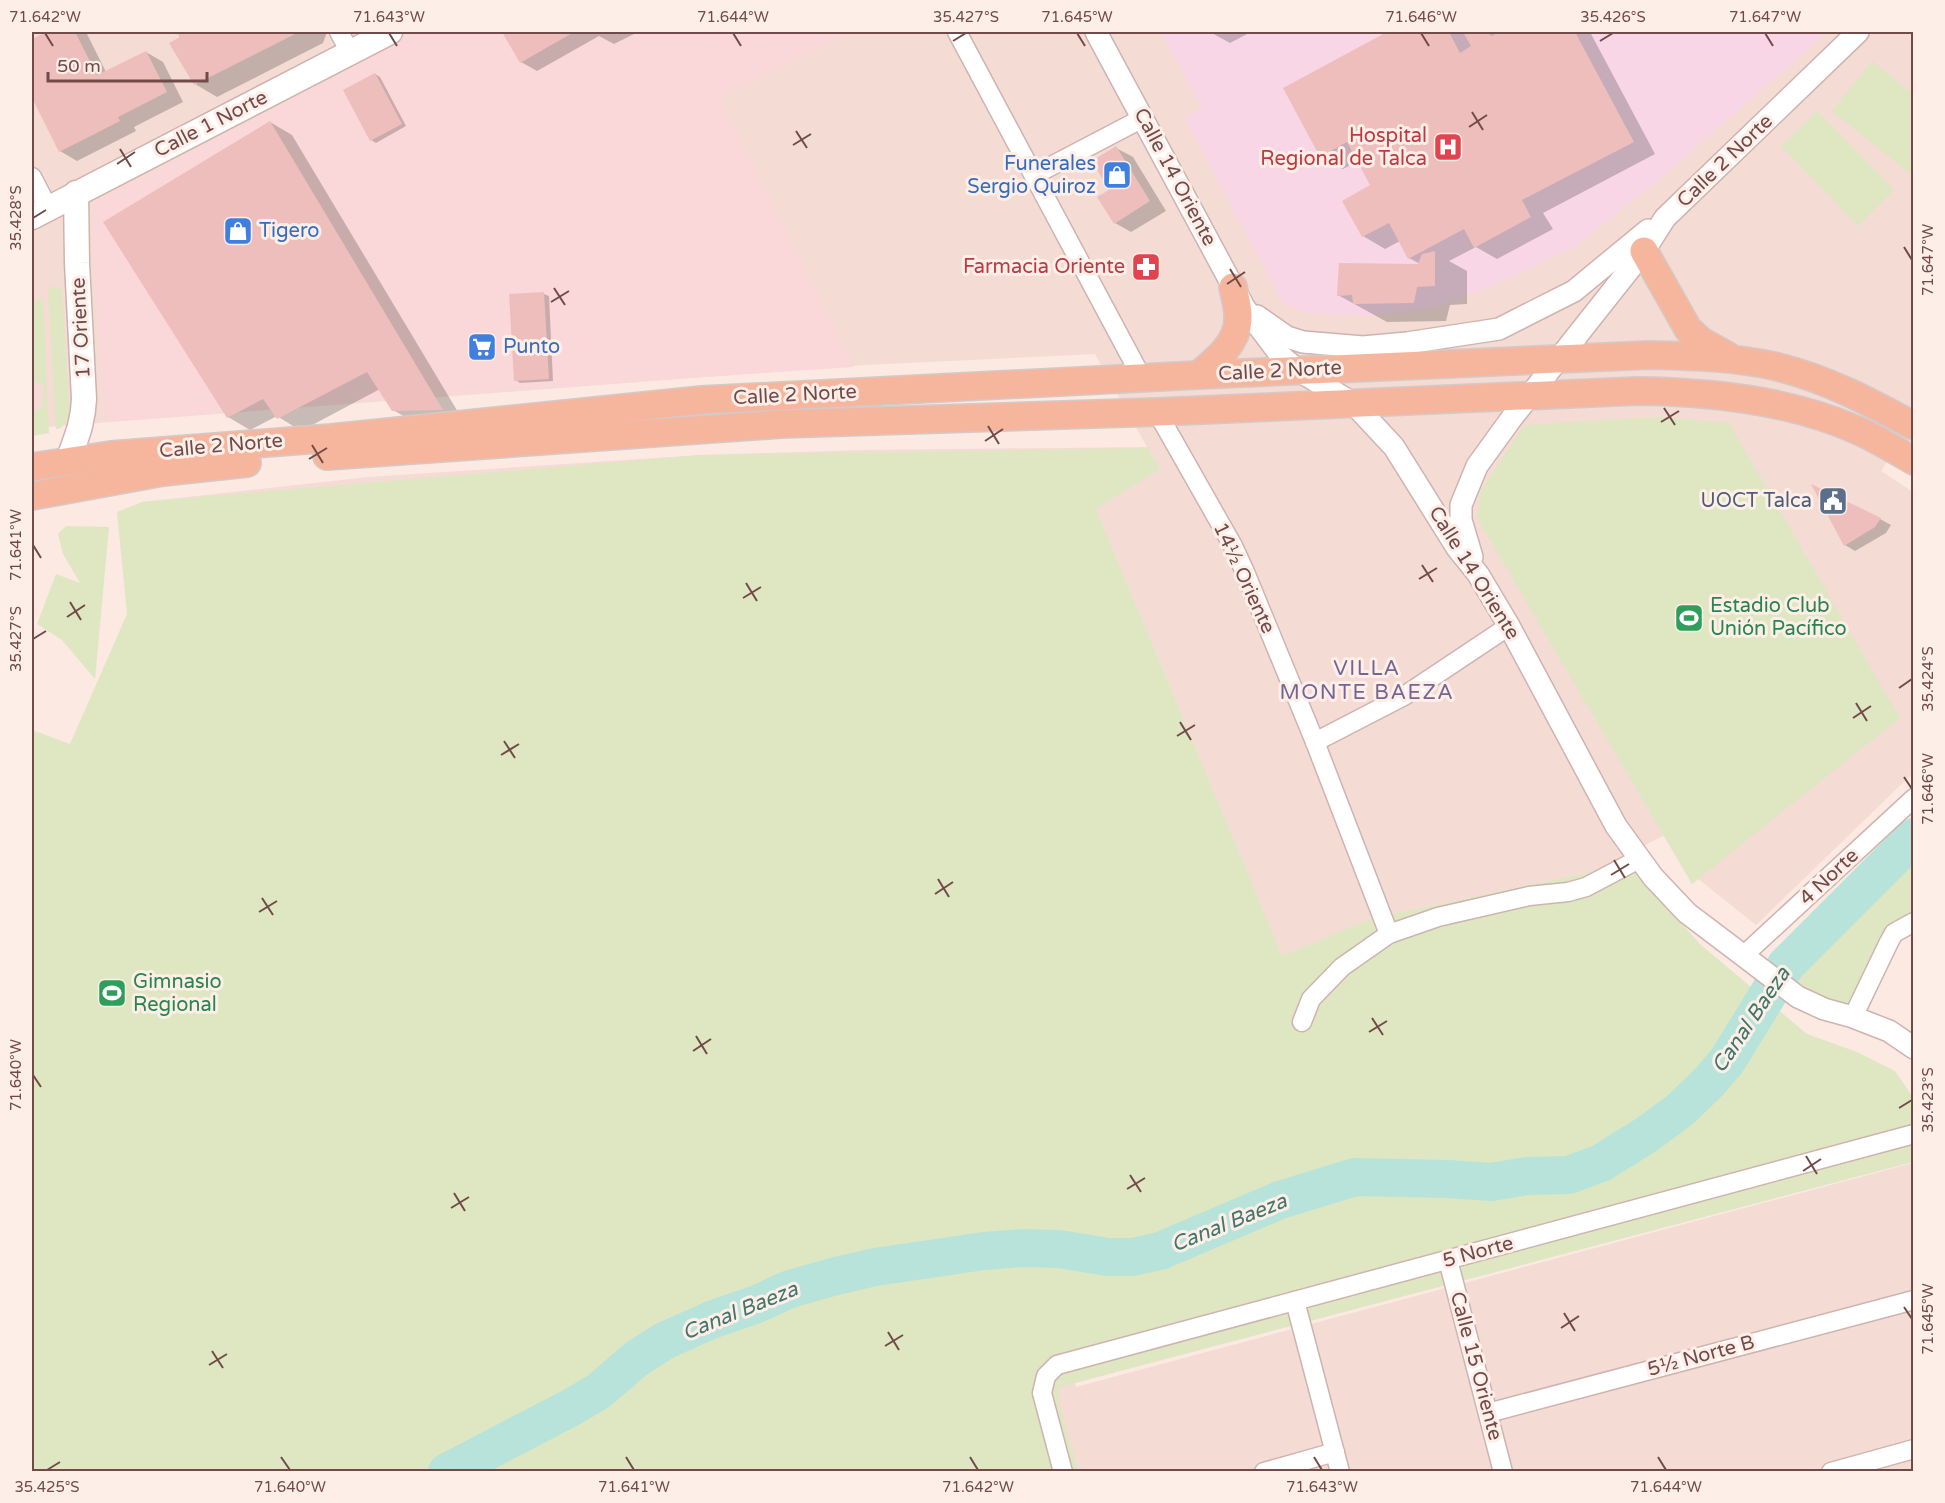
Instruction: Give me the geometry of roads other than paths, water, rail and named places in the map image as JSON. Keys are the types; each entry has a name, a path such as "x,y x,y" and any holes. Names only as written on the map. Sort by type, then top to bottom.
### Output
{"main road":[{"name":"Calle 1 Norte","path":"40,212 344,42 390,32"},
{"name":"17 Oriente","path":"68,461 84,417 76,193"},
{"path":"1644,251 1688,329 1701,341 1737,361"},
{"path":"1198,375 1215,362 1230,344 1238,319 1239,297"},
{"path":"1560,358 1709,357 1778,367 1830,384 1914,426"},
{"name":"Calle 2 Norte","path":"32,466 702,400 1560,358"},
{"path":"1532,395 1649,391 1745,398 1797,409 1858,430 1914,461"},
{"name":"Calle 2 Norte","path":"32,496 163,472 268,460 781,423 1157,412 1532,395"}],"street":[{"path":"957,32 1142,378"},
{"name":"Calle 14 Oriente","path":"1096,32 1239,297 1274,348 1299,370 1353,403 1394,447 1457,548 1478,574 1509,626 1616,826 1669,895 1687,913 1798,997 1824,1009 1889,1031 1913,1046"},
{"name":"Calle 2 Norte","path":"1478,574 1461,520 1461,505 1477,466 1511,419 1644,251 1665,218 1858,32"},
{"path":"1034,175 1143,118"},
{"path":"32,177 40,212"},
{"path":"1239,297 1287,337 1303,342 1363,346 1407,344 1499,329 1574,291 1665,218"},
{"name":"14½ Oriente","path":"1157,412 1233,546 1245,572 1315,742 1386,926"},
{"path":"1315,742 1404,696 1509,626"},
{"name":"4 Norte","path":"1743,956 1914,798"},
{"path":"1302,1022 1311,999 1386,926 1438,917 1528,896 1586,888 1640,859"},
{"path":"1853,1017 1894,933 1914,922"},
{"name":"5 Norte","path":"1063,1472 1042,1393 1046,1376 1057,1365 1914,1134"},
{"name":"Calle 15 Oriente","path":"1448,1260 1503,1472"},
{"name":"5½ Norte B","path":"1488,1413 1914,1300"},
{"path":"1295,1301 1341,1472"},
{"path":"1831,1472 1914,1449"},
{"path":"1264,1472 1335,1452"}],"waterway":[{"name":"Canal Baeza","path":"447,1472 599,1391 636,1359 664,1341 790,1289 836,1276 875,1267 984,1251 1023,1248 1059,1249 1108,1257 1132,1257 1160,1251 1280,1200 1355,1177 1491,1182 1527,1176 1569,1175 1601,1163 1646,1135 1680,1110 1708,1083 1727,1061 1786,965 1914,837"}],"place":[{"name":"Hospital Regional de Talca","path":"1448,147"},
{"name":"Funerales Sergio Quiroz","path":"1117,175"},
{"name":"Tigero","path":"238,231"},
{"name":"Farmacia Oriente","path":"1146,267"},
{"name":"Punto","path":"482,347"},
{"name":"UOCT Talca","path":"1833,501"},
{"name":"Estadio Club Unión Pacífico","path":"1689,618"},
{"name":"Gimnasio Regional","path":"112,993"}],"district":[{"name":"VILLA MONTE BAEZA","path":"1367,680"}]}
